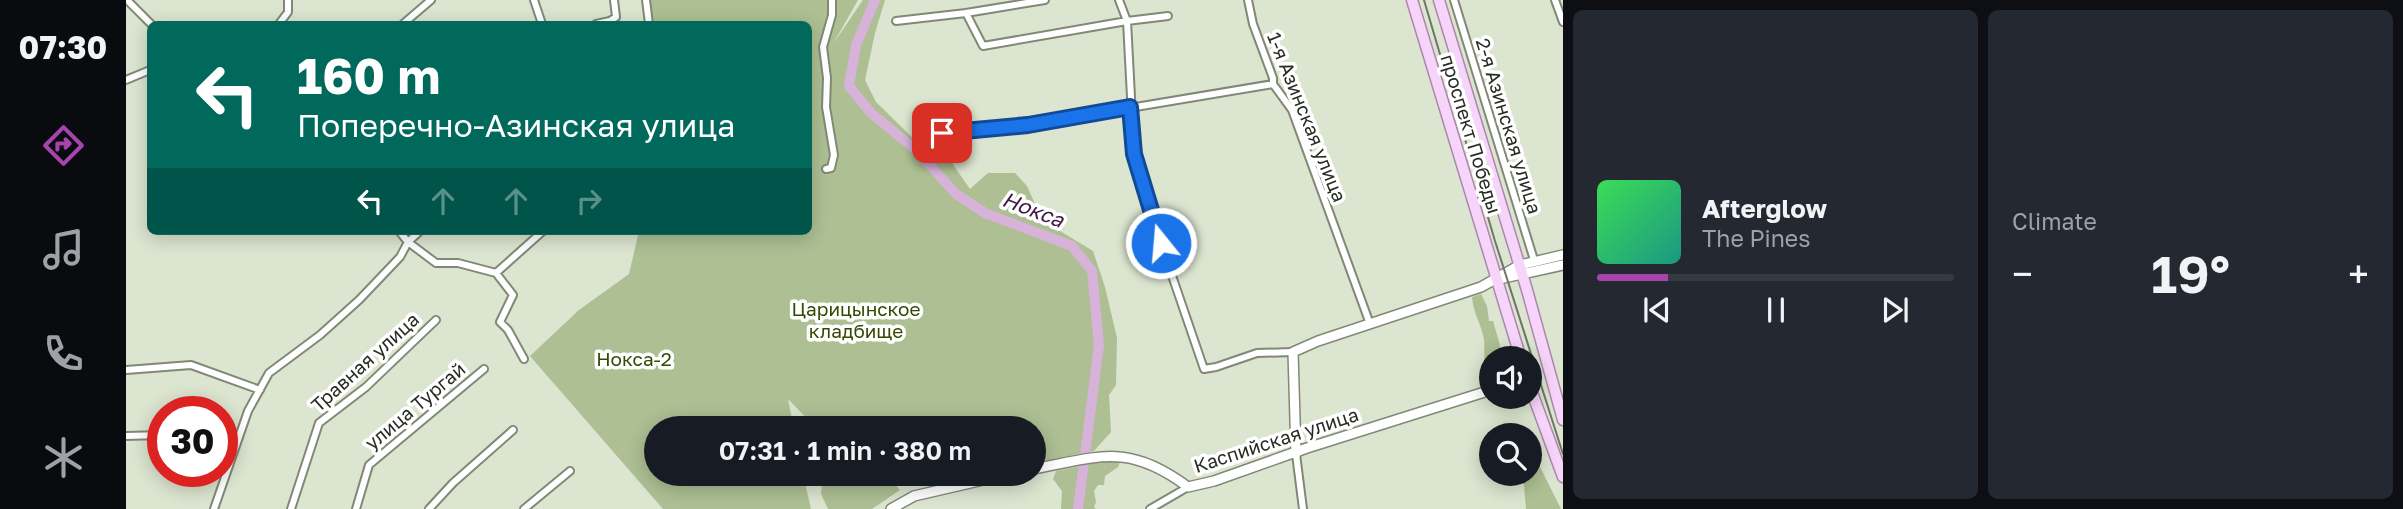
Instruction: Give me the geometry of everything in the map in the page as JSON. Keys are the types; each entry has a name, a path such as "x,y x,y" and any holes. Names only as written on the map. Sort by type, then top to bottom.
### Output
{"main road":[{"name":"проспект Победы","path":"1412,0 1517,346"},
{"name":"проспект Победы","path":"1439,0 1521,270 1563,420"},
{"path":"1537,409 1563,477"}],"street":[{"path":"128,0 148,21"},
{"path":"281,21 288,12 288,0"},
{"path":"406,21 431,0"},
{"path":"534,0 541,21"},
{"path":"646,0 649,21"},
{"path":"826,169 831,168 834,155 826,107 827,78 823,47 829,29 832,0"},
{"path":"896,21 1045,0"},
{"path":"1119,0 1127,21 1134,154 1171,276 1204,369 1257,353 1293,352 1318,341 1480,287 1521,270 1563,265"},
{"name":"1-я Азинская улица","path":"1248,0 1252,24 1273,84 1292,110 1370,324"},
{"name":"2-я Азинская улица","path":"1454,0 1534,260"},
{"path":"1555,0 1563,22"},
{"path":"610,21 616,17 616,2"},
{"path":"126,10 136,7"},
{"path":"966,13 983,46 1168,16"},
{"path":"126,80 147,72"},
{"path":"922,141 942,133 1028,125 1273,84"},
{"path":"402,235 436,263 458,263 496,273 513,295 500,322 508,330 524,359"},
{"path":"238,440 248,411 269,373 320,335 359,300 400,257 408,242 416,235"},
{"path":"496,273 539,235"},
{"path":"1521,270 1534,260 1563,255"},
{"name":"Травная улица","path":"291,509 319,423 366,387 436,320"},
{"path":"1293,352 1296,453 1304,509"},
{"path":"126,370 191,365 260,390"},
{"name":"улица Тургай","path":"356,509 369,465 484,369"},
{"name":"Каспийская улица","path":"1046,467 1122,455 1170,473 1188,487 1479,394"},
{"path":"429,509 453,483 513,430"},
{"path":"126,436 147,435"},
{"path":"524,509 570,471"},
{"path":"891,509 914,496 957,486"},
{"path":"214,509 222,487"},
{"path":"1150,509 1188,487"}],"green space":[{"path":"648,0 858,0 833,44 863,0 885,0 865,80 876,102 920,145 945,144 954,166 970,189 988,173 1015,173 1027,186 1042,220 1093,251 1117,338 1116,385 1109,395 1111,432 1094,451 1046,461 1046,416 804,416 788,399 791,416 644,416 644,486 806,486 811,509 663,509 530,356 579,310 629,274 638,235 812,235 812,21 649,21"},
{"path":"1481,294 1500,346 1484,346 1472,297"},
{"path":"1110,460 1120,462 1118,467 1105,476 1104,485 1098,485 1094,491 1096,509 1061,509 1062,491 1053,479 1056,471"},
{"path":"1542,471 1561,509 1526,509 1524,486 1542,486"},
{"path":"822,486 896,486 900,490 872,509 828,509 821,494"}],"waterway":[{"name":"Нокса","path":"875,0 856,45 849,86 871,113 916,150 956,194 985,213 1072,246 1092,271 1099,345 1078,509"}],"tram line":[{"path":"1424,0 1495,241 1563,454"}],"route":[{"path":"942,133 1028,125 1130,107 1134,154 1161,243"}],"park label":[{"name":"Царицынское кладбище","path":"856,320"},
{"name":"Нокса-2","path":"634,359"}]}
